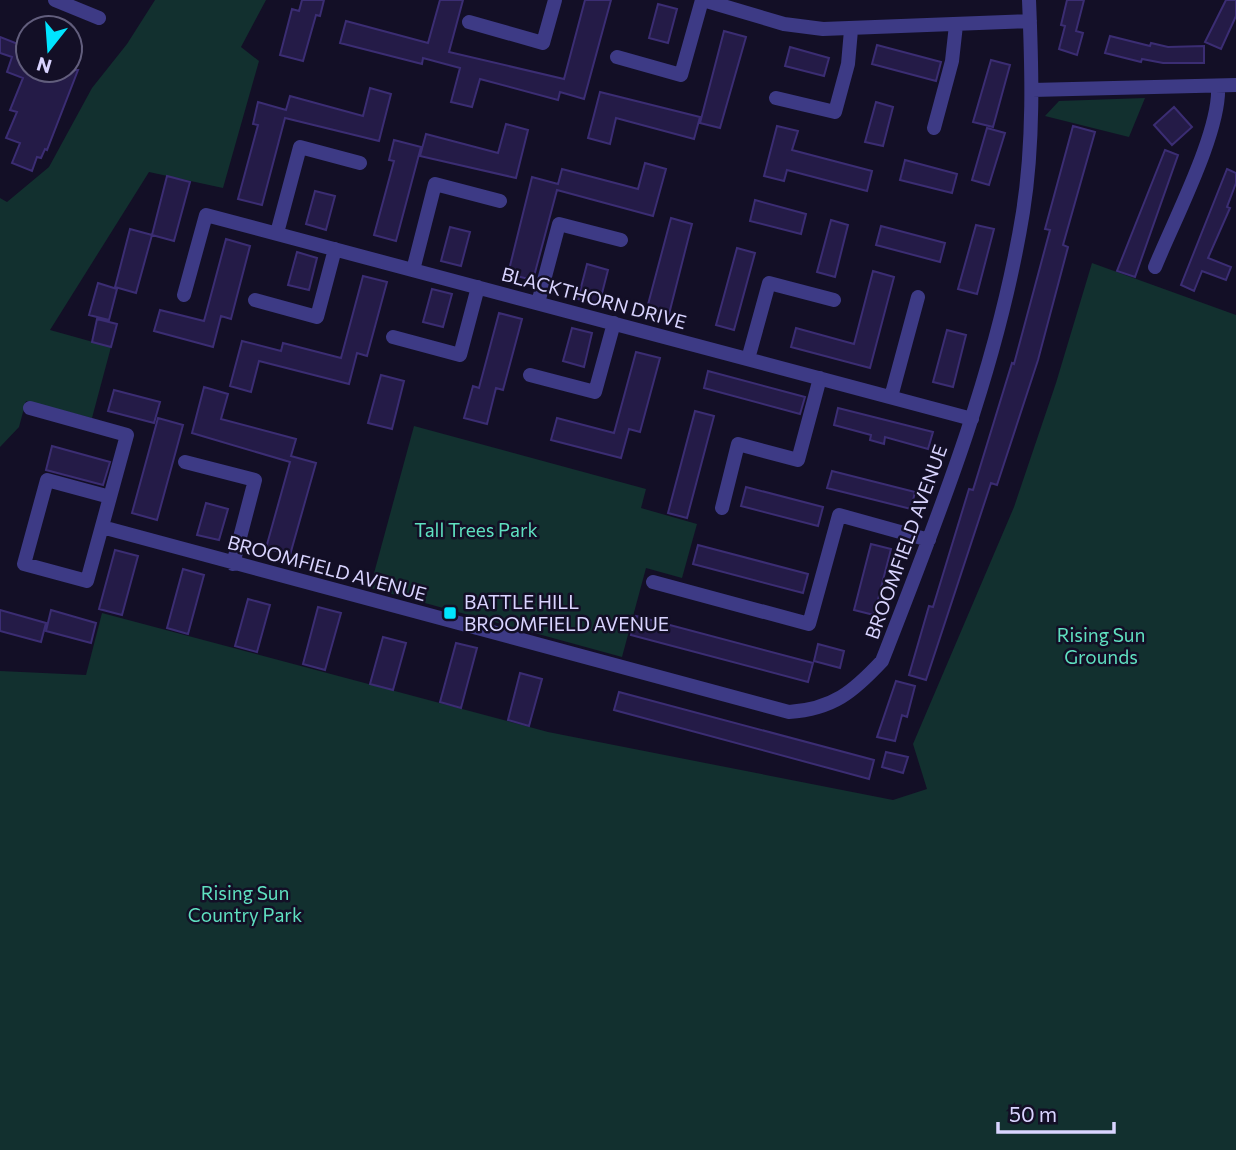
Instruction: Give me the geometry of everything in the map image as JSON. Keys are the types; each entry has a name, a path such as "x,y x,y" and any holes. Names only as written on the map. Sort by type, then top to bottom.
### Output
{"street":[{"path":"55,0 99,18"},
{"path":"469,22 543,43 555,0"},
{"path":"617,57 681,75 703,0 784,24 851,30 1030,21"},
{"name":"BROOMFIELD AVENUE","path":"102,527 789,712 816,710 855,690 882,661 972,419 995,335 1023,211 1032,90 1029,0"},
{"path":"934,128 952,61 956,25"},
{"path":"776,98 835,112 848,64 851,30"},
{"path":"1032,90 1236,85"},
{"path":"1155,267 1211,132 1218,107 1218,86"},
{"path":"277,233 300,147 360,163"},
{"path":"413,270 435,184 500,201"},
{"name":"BLACKTHORN DRIVE","path":"184,295 206,215 972,419"},
{"path":"538,303 559,224 621,240"},
{"path":"255,300 317,317 335,249"},
{"path":"748,359 769,283 834,300"},
{"path":"393,337 460,355 478,287"},
{"path":"891,397 918,297"},
{"path":"530,374 595,392 614,323"},
{"path":"722,508 738,444 798,460 820,378"},
{"path":"30,408 127,435 87,581 24,564 47,480 110,497"},
{"path":"185,461 256,480 233,564"},
{"path":"653,582 809,624 839,515 929,540"}],"green space":[{"path":"155,0 266,0 241,47 259,61 223,188 149,172 50,330 111,347 92,418 26,401 19,427 0,447 0,198 7,202 49,167 92,88 127,44"},
{"path":"1145,98 1129,137 1045,116 1059,101"},
{"name":"Rising Sun Country Park","path":"1092,263 1236,315 1236,1150 0,1150 0,671 86,675 102,613 548,732 893,800 927,789 913,744 1014,507 1056,383"},
{"name":"Tall Trees Park","path":"414,426 646,489 641,508 697,524 682,578 646,568 622,657 370,588"}],"building":[{"path":"302,0 324,0 320,16 316,15 303,61 280,55 292,9 299,11"},
{"path":"440,0 463,0 449,52 564,79 585,0 611,0 584,99 560,92 558,100 480,79 472,107 451,102 460,68 423,58 422,64 340,43 346,21 428,43"},
{"path":"1067,0 1084,0 1076,31 1083,33 1077,55 1059,49 1065,26 1061,25"},
{"path":"1226,0 1236,0 1236,16 1221,49 1205,42"},
{"path":"658,4 677,9 668,43 649,38"},
{"path":"724,31 746,37 720,128 700,123"},
{"path":"1110,36 1150,46 1151,43 1168,47 1204,46 1204,63 1163,63 1142,59 1141,62 1105,53"},
{"path":"0,37 14,42 14,75 7,72 12,57 0,53"},
{"path":"877,45 941,62 936,81 872,64"},
{"path":"790,47 829,58 824,76 785,66"},
{"path":"991,60 1010,65 993,127 973,122"},
{"path":"21,84 73,84 47,150 45,149 41,158 37,157 32,171 12,163 20,143 6,138 17,112 10,110"},
{"path":"370,88 391,94 379,141 285,118 262,205 238,199 258,125 253,124 258,102 286,110 290,96 363,116"},
{"path":"600,92 700,117 694,139 616,118 610,144 588,138"},
{"path":"876,102 893,107 883,146 865,142"},
{"path":"1174,107 1192,127 1172,145 1154,125"},
{"path":"506,124 528,130 516,178 420,156 426,134 498,153"},
{"path":"777,126 798,131 792,150 872,171 867,191 787,170 784,181 764,176"},
{"path":"1073,126 1095,132 1063,245 1068,247 1038,360 997,485 991,483 926,680 909,675 929,606 933,607 969,489 973,490 1012,363 1014,364 1050,230 1045,229"},
{"path":"987,128 1005,133 989,185 972,180"},
{"path":"394,140 421,147 396,241 374,235 394,161 389,160"},
{"path":"1165,150 1178,155 1135,277 1117,271"},
{"path":"905,160 957,174 952,193 900,180"},
{"path":"645,163 666,169 653,216 557,190 533,280 508,274 532,177 558,184 562,169 638,189"},
{"path":"1227,169 1236,173 1236,183 1227,207 1230,208 1208,258 1231,267 1226,280 1202,271 1194,291 1181,285"},
{"path":"167,176 190,182 174,241 152,235"},
{"path":"315,191 335,196 326,230 306,224"},
{"path":"755,200 806,214 801,234 750,221"},
{"path":"671,218 692,224 668,318 646,312"},
{"path":"831,220 848,225 835,277 817,272"},
{"path":"976,225 994,229 977,294 958,289"},
{"path":"881,226 945,243 940,262 876,245"},
{"path":"450,227 470,232 461,266 441,261"},
{"path":"130,229 152,235 136,293 115,287"},
{"path":"226,239 250,246 231,319 221,316 213,347 154,331 160,310 204,321"},
{"path":"737,248 755,253 734,330 716,325"},
{"path":"297,252 317,258 309,290 288,285"},
{"path":"587,264 608,270 599,305 578,299"},
{"path":"873,271 894,277 870,368 791,347 796,328 854,344"},
{"path":"363,276 387,282 367,356 357,353 349,384 259,361 251,392 230,386 242,341 281,351 283,343 341,358"},
{"path":"98,283 117,289 109,320 89,315"},
{"path":"432,289 452,294 443,327 423,322"},
{"path":"499,313 522,319 503,390 496,388 487,424 464,418 473,386 479,388"},
{"path":"97,319 117,324 111,347 92,342"},
{"path":"572,328 592,333 584,367 563,361"},
{"path":"947,330 966,335 953,387 933,382"},
{"path":"636,352 660,358 640,432 629,429 621,458 551,440 557,418 614,433"},
{"path":"708,371 805,397 800,414 704,388"},
{"path":"381,375 404,381 392,429 368,423"},
{"path":"204,387 228,394 221,419 296,439 291,456 316,463 290,555 266,548 290,462 192,433"},
{"path":"114,390 160,402 154,423 108,411"},
{"path":"838,408 933,432 928,449 885,437 884,444 870,440 871,435 834,425"},
{"path":"695,411 714,416 687,518 668,513"},
{"path":"158,418 183,425 157,520 132,513"},
{"path":"52,446 110,462 103,485 46,470"},
{"path":"832,471 915,492 911,509 827,488"},
{"path":"746,487 823,507 818,526 741,506"},
{"path":"206,503 228,509 219,540 197,535"},
{"path":"871,544 891,549 874,615 854,610"},
{"path":"698,545 808,574 803,593 693,564"},
{"path":"115,550 138,556 122,615 99,609"},
{"path":"183,569 204,575 188,634 167,628"},
{"path":"248,599 270,605 257,652 235,646"},
{"path":"318,607 341,613 325,670 303,664"},
{"path":"0,610 46,623 41,642 0,631"},
{"path":"51,610 96,623 91,643 46,631"},
{"path":"636,616 813,663 808,682 631,635"},
{"path":"383,637 406,643 393,690 370,684"},
{"path":"456,643 477,648 461,708 440,702"},
{"path":"818,644 844,651 840,668 814,661"},
{"path":"520,673 542,679 529,726 508,720"},
{"path":"896,681 915,686 907,717 902,715 895,741 877,737"},
{"path":"619,692 874,760 869,779 614,710"},
{"path":"886,752 908,757 903,773 882,767"}],"place":[{"name":"BATTLE HILL BROOMFIELD AVENUE","path":"450,613"}],"park label":[{"name":"Rising Sun Grounds","path":"1101,646"}]}
